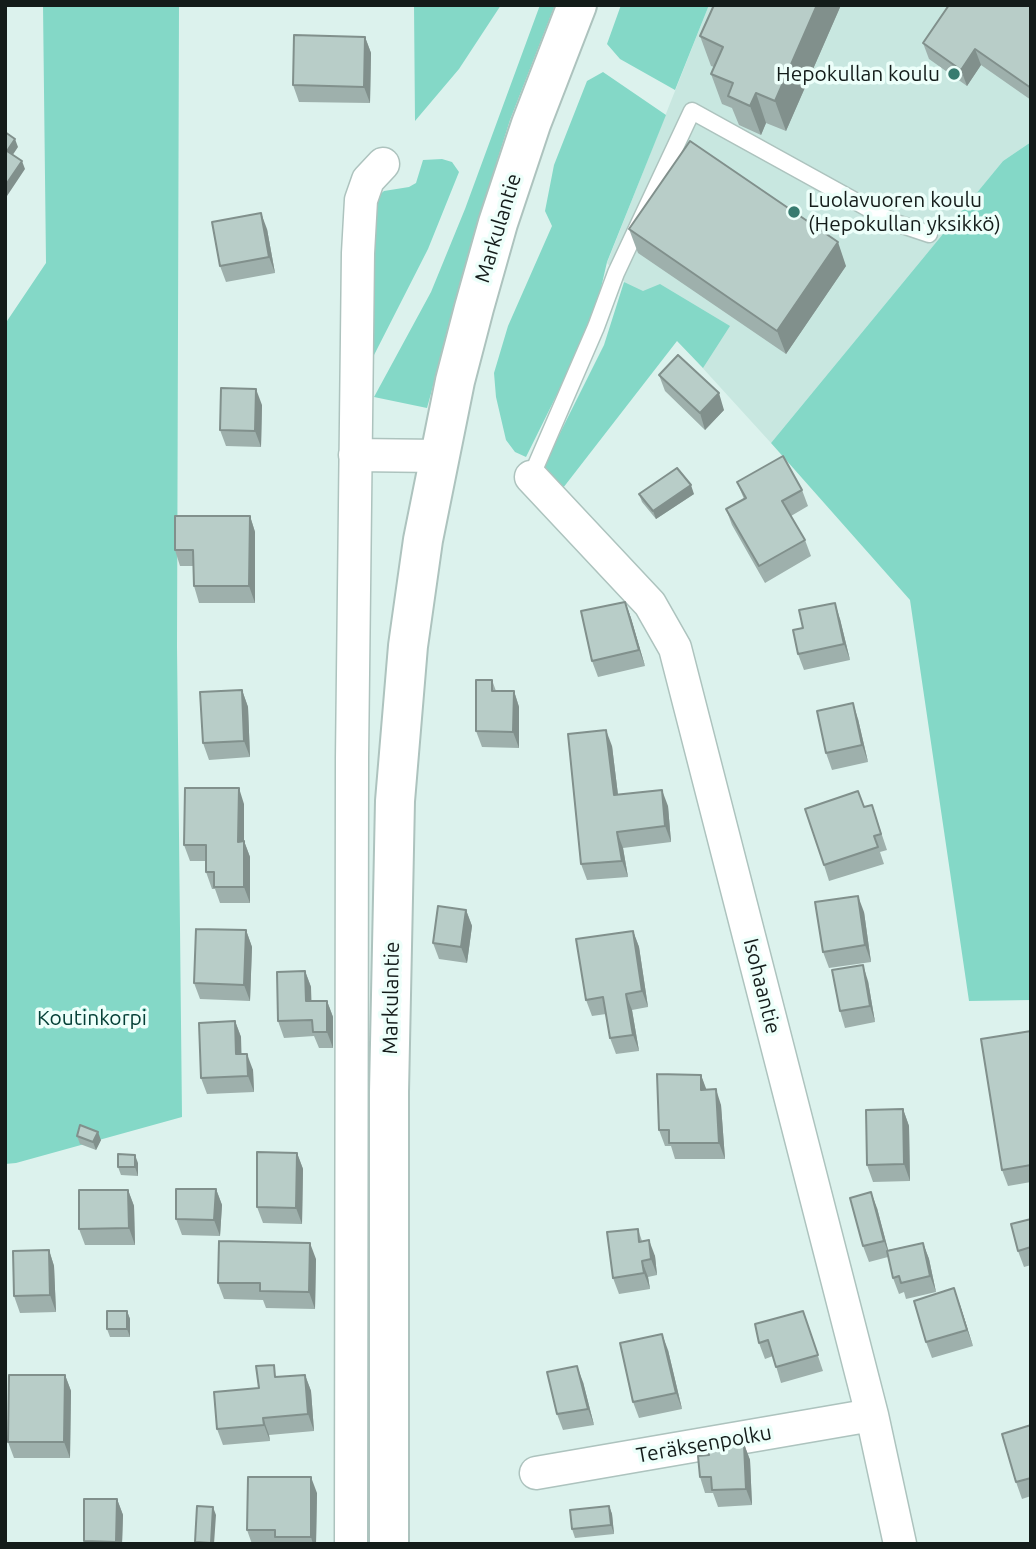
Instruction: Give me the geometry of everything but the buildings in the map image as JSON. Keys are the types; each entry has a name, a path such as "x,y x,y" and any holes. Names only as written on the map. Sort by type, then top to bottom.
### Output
{"main road":[{"name":"Markulantie","path":"390,1544 389,1092 395,801 408,646 422,540 455,381 498,223 531,124 577,5"}],"street":[{"name":"Markulantie","path":"351,1544 355,455 361,200 368,180 383,164"},
{"path":"355,455 439,456"},
{"name":"Isohaantie","path":"531,477 650,604 675,648 872,1415 900,1544"},
{"name":"Teräksenpolku","path":"536,1473 872,1415"}],"lane":[{"path":"531,477 596,327 616,273 692,111 893,222 929,234"}],"shaded area":[{"name":"Luolavuoren koulu (Hepokullan yksikkö)","path":"709,5 1031,5 1031,142 1003,161 771,443 607,263"}],"green space":[{"name":"Koutinkorpi","path":"43,5 179,5 177,647 182,1117 5,1164 5,324 46,263"},
{"path":"414,5 501,5 459,69 415,121"},
{"path":"540,5 555,5 510,120 480,215 427,408 374,397 431,292 465,209"},
{"path":"621,5 709,5 675,90 620,59 607,44"},
{"path":"603,72 666,115 607,262 601,288 603,295 526,457 515,452 506,440 496,397 494,373 508,326 552,226 545,211 554,165 587,81"},
{"path":"1031,142 1031,1000 969,1001 910,600 771,443 1003,161"},
{"path":"442,159 452,162 459,172 428,249 372,359 372,217 378,196 384,191 409,187 416,183 423,160"},
{"path":"624,282 643,291 660,284 730,326 703,368 677,341 563,488 548,475 545,467 604,345"}],"place":[{"name":"Hepokullan koulu","path":"954,74"},
{"name":"Luolavuoren koulu (Hepokullan yksikkö)","path":"794,212"}]}
